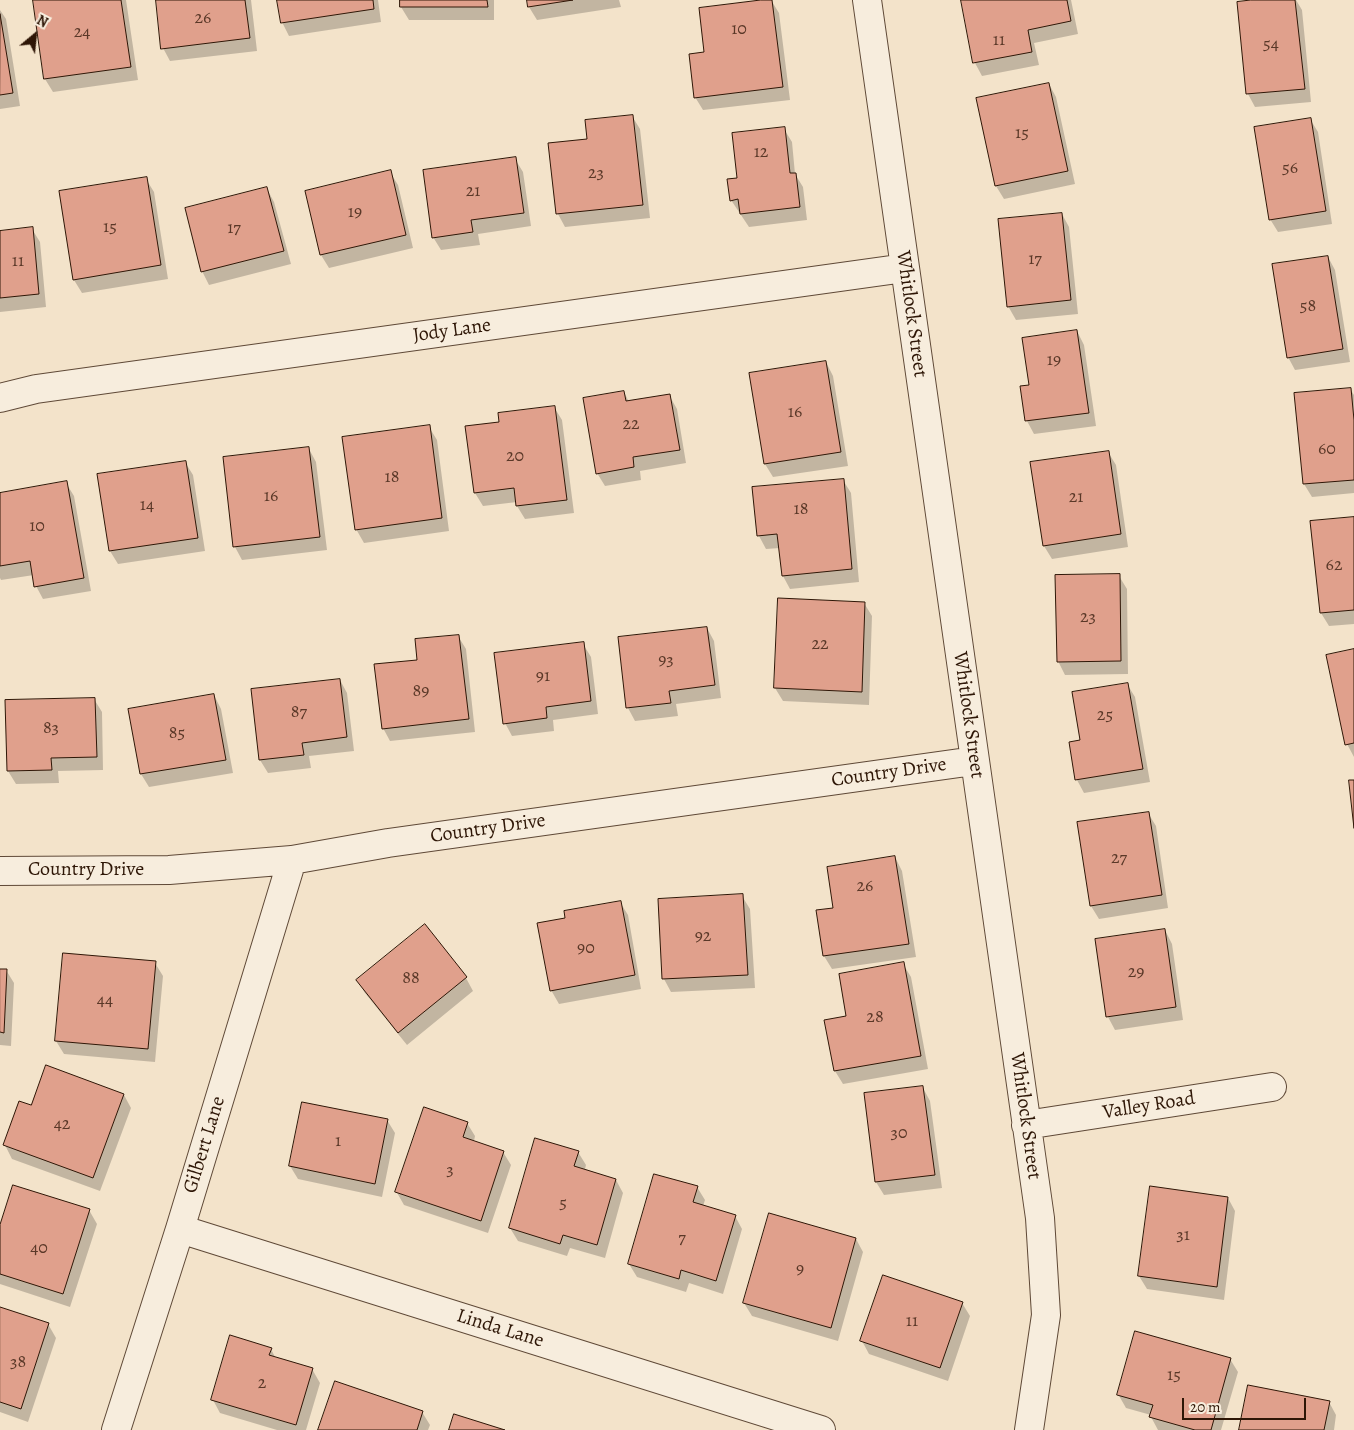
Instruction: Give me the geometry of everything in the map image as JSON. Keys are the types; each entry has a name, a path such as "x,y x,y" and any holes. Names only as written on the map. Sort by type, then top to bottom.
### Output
{"street":[{"name":"Whitlock Street","path":"867,0 1040,1218 1046,1315 1028,1430"},
{"name":"Jody Lane","path":"0,398 36,390 905,268"},
{"name":"Country Drive","path":"0,871 169,870 292,860 388,843 974,760"},
{"name":"Gilbert Lane","path":"116,1430 180,1229 292,860"},
{"name":"Valley Road","path":"1026,1125 1272,1087"},
{"name":"Linda Lane","path":"180,1229 821,1430"}],"building":[{"path":"33,0 121,0 131,67 44,79"},
{"path":"156,0 245,0 250,38 161,49"},
{"path":"277,0 373,0 374,9 281,23"},
{"path":"400,0 487,0 488,7 400,7"},
{"path":"527,0 573,0 528,7"},
{"path":"772,0 783,87 694,98 689,54 704,52 699,8"},
{"path":"961,0 1067,0 1071,21 1028,30 1032,52 973,63"},
{"path":"1251,0 1295,0 1305,89 1246,94 1237,2"},
{"path":"0,14 13,93 0,95"},
{"path":"1049,83 1068,171 995,186 976,98"},
{"path":"633,115 643,205 556,214 548,143 587,139 585,120"},
{"path":"1311,118 1326,211 1269,220 1254,127"},
{"path":"785,127 790,173 796,173 800,207 740,214 738,199 730,201 727,179 737,178 732,133"},
{"path":"516,157 524,213 471,220 473,232 432,238 423,170"},
{"path":"391,170 406,235 320,255 305,191"},
{"path":"147,177 161,265 73,280 59,191"},
{"path":"267,187 284,251 201,272 185,208"},
{"path":"1062,213 1071,300 1007,307 998,219"},
{"path":"33,227 39,294 0,298 0,231"},
{"path":"1328,256 1343,349 1287,358 1272,264"},
{"path":"1077,330 1089,413 1025,421 1020,386 1029,385 1022,338"},
{"path":"826,361 841,452 764,464 749,373"},
{"path":"1351,388 1354,420 1354,480 1303,484 1294,393"},
{"path":"624,391 626,401 670,394 680,450 633,457 634,467 596,474 583,398"},
{"path":"555,406 567,500 516,506 514,488 474,493 465,426 499,422 498,413"},
{"path":"430,425 442,518 355,530 342,437"},
{"path":"309,447 320,537 233,547 223,457"},
{"path":"1109,451 1121,534 1043,546 1030,462"},
{"path":"186,461 198,538 109,551 97,474"},
{"path":"844,479 852,569 782,576 777,534 757,536 752,487"},
{"path":"67,481 84,578 34,587 30,561 0,566 0,493"},
{"path":"1354,517 1354,610 1320,613 1310,521"},
{"path":"1120,574 1121,661 1057,662 1055,575"},
{"path":"778,598 865,602 862,692 774,688"},
{"path":"707,627 715,685 669,691 671,703 626,708 618,637"},
{"path":"459,635 469,719 382,729 374,664 417,660 415,639"},
{"path":"584,642 591,701 546,707 547,718 503,724 494,653"},
{"path":"1354,649 1354,743 1345,745 1326,655"},
{"path":"340,679 347,737 302,743 304,755 259,760 251,689"},
{"path":"1128,683 1143,769 1075,780 1069,742 1080,740 1072,692"},
{"path":"214,694 226,760 140,774 128,709"},
{"path":"95,698 97,757 51,758 52,770 7,771 5,700"},
{"path":"1349,780 1354,780 1354,828"},
{"path":"1149,812 1162,895 1090,906 1077,822"},
{"path":"895,856 909,944 823,956 816,910 833,908 827,867"},
{"path":"743,894 748,975 662,979 658,899"},
{"path":"621,901 635,975 550,991 537,923 565,918 564,911"},
{"path":"425,924 467,977 398,1033 356,980"},
{"path":"1165,929 1176,1007 1106,1017 1095,939"},
{"path":"63,953 156,961 148,1049 55,1041"},
{"path":"904,962 921,1056 834,1071 824,1020 846,1016 839,974"},
{"path":"0,969 7,969 4,1033 0,1032"},
{"path":"46,1065 124,1094 93,1178 3,1145 19,1101 31,1105"},
{"path":"923,1086 935,1175 875,1182 864,1093"},
{"path":"302,1102 388,1119 375,1184 289,1166"},
{"path":"424,1107 468,1122 463,1137 504,1151 481,1221 395,1192"},
{"path":"535,1138 579,1151 574,1166 616,1179 597,1245 563,1235 560,1244 509,1228"},
{"path":"654,1174 698,1186 693,1202 736,1215 716,1281 681,1270 679,1279 628,1264"},
{"path":"13,1185 90,1209 63,1294 0,1274 0,1225"},
{"path":"1150,1186 1228,1197 1217,1287 1138,1276"},
{"path":"769,1213 856,1238 831,1328 743,1303"},
{"path":"883,1275 963,1302 940,1368 860,1341"},
{"path":"0,1307 49,1323 21,1409 0,1402"},
{"path":"1135,1331 1231,1358 1211,1430 1195,1430 1149,1417 1153,1405 1117,1395"},
{"path":"230,1335 272,1348 269,1355 313,1368 296,1425 211,1400"},
{"path":"335,1381 423,1411 417,1430 318,1430"},
{"path":"1248,1385 1330,1401 1324,1430 1239,1430"},
{"path":"454,1414 505,1430 449,1430"}]}
